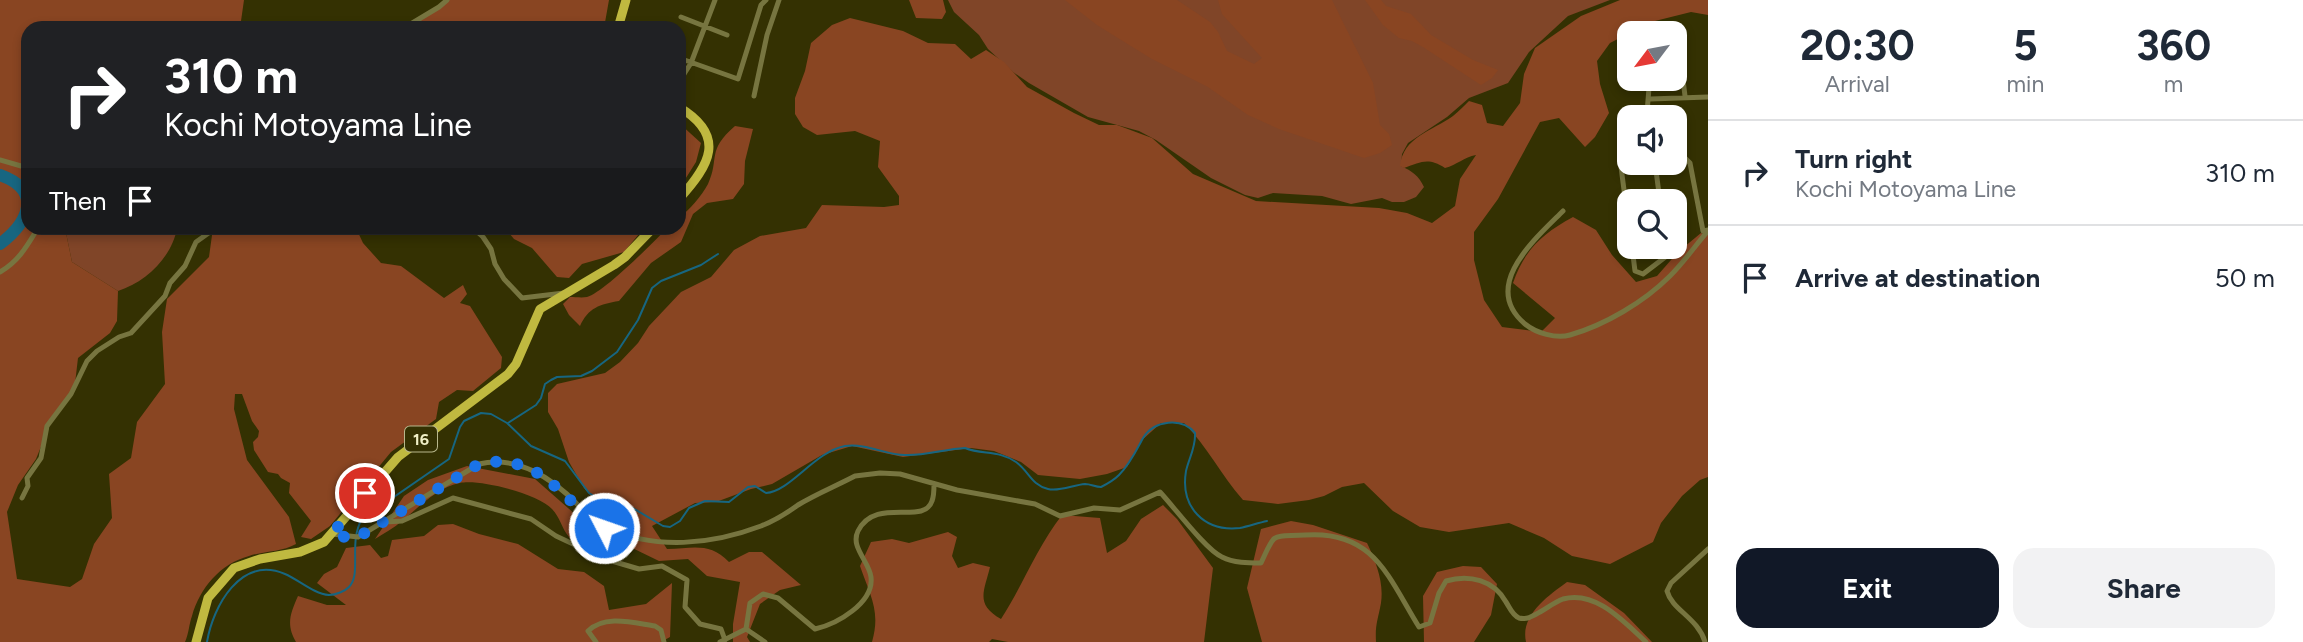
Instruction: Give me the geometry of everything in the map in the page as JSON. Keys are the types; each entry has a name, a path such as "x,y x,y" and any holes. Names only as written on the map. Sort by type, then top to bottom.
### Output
{"main road":[{"path":"620,21 626,0"},
{"path":"686,111 704,128 710,146 705,166 686,191"},
{"name":"16","path":"196,642 208,598 234,568 260,559 314,547 332,534 397,457 508,374 516,364 540,309 625,257 646,235"}],"street":[{"path":"416,21 447,0"},
{"path":"686,70 715,0"},
{"path":"686,60 738,79 761,5 766,0"},
{"path":"754,96 767,36 779,0"},
{"path":"681,17 727,35"},
{"path":"1647,105 1650,91"},
{"path":"1684,91 1685,96"},
{"path":"1650,99 1708,97"},
{"path":"0,160 21,166"},
{"path":"1563,211 1523,252 1507,287 1507,300 1518,318 1530,328 1561,337 1601,323 1639,300 1668,278 1708,230 1703,230 1690,163 1687,160"},
{"path":"0,272 13,264 34,235"},
{"path":"22,498 28,486 27,478 41,458 47,426 71,394 87,361 97,351 131,333 164,296 170,283 185,266 196,242 206,235"},
{"path":"481,235 491,249 495,264 504,279 522,298 564,293"},
{"path":"1634,259 1635,271 1643,274 1663,259"},
{"path":"332,534 358,537 479,464 490,461 506,462 535,471 558,486 592,520 604,528 665,543 689,544 713,540 762,526 855,476 880,473 900,474 934,484 1035,504 1060,516 1094,508 1120,510 1160,492 1205,544 1221,557 1234,561 1261,563 1268,544 1277,536 1320,534 1348,539 1366,549 1379,563 1419,627 1430,623 1438,593 1446,581 1458,578 1488,582 1496,586 1511,611 1523,619 1562,600 1587,598 1615,615 1646,642"},
{"path":"746,629 750,603 763,594 778,598 815,629 833,624 853,611 869,591 871,579 856,543 859,529 867,519 880,512 919,513 929,507 934,484"},
{"path":"382,522 402,521 453,498 531,519 556,536 605,559 639,569 662,566 687,580 685,607 700,625 721,629 723,641 746,629"},
{"path":"1705,642 1695,622 1669,598 1667,592 1671,583 1708,549"},
{"path":"596,642 588,631 597,624 611,621 655,626 661,630 664,642"},
{"path":"746,629 765,642"}],"shaded area":[{"path":"0,0 244,0 241,21 21,21 21,235 66,235 72,262 118,291 117,321 110,333 78,358 74,392 51,422 36,459 18,485 7,512 17,579 70,587 82,579 94,544 112,518 109,474 131,458 137,422 165,384 162,332 167,299 209,257 212,235 359,235 381,263 401,266 444,298 463,285 467,294 460,303 470,306 502,357 501,368 473,391 457,390 439,402 436,419 391,452 330,526 311,539 301,537 311,521 289,493 290,483 278,474 268,472 254,450 253,442 259,431 252,421 242,394 235,394 234,409 247,460 289,517 296,544 285,549 255,554 220,571 200,596 185,642 0,642"},
{"path":"449,0 609,0 605,21 418,21"},
{"path":"909,0 943,0 946,12 942,19 916,18"},
{"path":"948,0 1610,0 1568,16 1529,52 1508,83 1469,98 1447,117 1408,143 1402,154 1401,166 1415,174 1424,187 1416,197 1404,202 1392,202 1382,198 1351,204 1322,196 1273,193 1258,198 1245,195 1211,178 1139,131 1088,117 1013,72 954,12"},
{"path":"1065,0 1177,0 1210,22 1227,51 1254,64 1262,58 1222,14 1218,0 1332,0 1373,83 1380,125 1389,134 1392,145 1380,153 1364,158 1279,129 1248,115 1208,87 1152,59 1097,25"},
{"path":"1365,0 1381,0 1386,6 1411,14 1431,35 1473,60 1498,70 1481,85 1423,47 1399,38 1383,25"},
{"path":"1620,0 1708,0 1708,15 1691,12 1655,21 1617,21 1617,39 1610,43 1597,61 1600,84 1609,113 1595,137 1585,147 1559,118 1540,122 1498,199 1474,232 1474,260 1484,300 1502,327 1541,332 1555,318 1513,283 1529,252 1544,236 1562,223 1573,217 1596,230 1612,255 1636,282 1657,276 1672,259 1687,259 1687,245 1701,233 1708,235 1708,477 1700,480 1682,496 1661,523 1653,542 1610,564 1572,556 1544,538 1509,523 1449,532 1420,527 1393,511 1364,483 1342,487 1309,500 1278,504 1243,500 1184,423 1161,423 1142,440 1127,467 1080,479 1038,475 1021,462 994,451 971,448 903,457 852,446 822,455 772,484 716,502 695,503 652,526 667,549 708,549 729,562 749,552 762,552 801,585 780,590 760,604 747,637 750,642 733,642 740,582 707,576 688,559 659,561 624,544 595,550 582,547 569,537 555,512 545,503 509,489 469,482 452,485 436,493 399,524 375,539 404,496 428,480 467,466 535,479 601,537 627,538 615,516 596,502 584,488 569,462 558,429 548,412 548,393 557,384 605,373 620,362 681,292 711,277 734,250 760,236 806,228 822,205 899,205 899,196 878,167 880,141 855,131 817,135 803,127 795,114 795,98 811,43 832,25 850,18 903,31 928,43 955,44 971,59 986,50 1004,62 1027,87 1099,125 1117,125 1152,138 1193,174 1256,201 1379,208 1407,213 1432,223 1455,206 1460,179 1476,155 1445,168 1429,162 1420,162 1404,168 1400,166 1407,148 1420,136 1453,116 1469,101 1482,105 1487,123 1503,126 1520,103 1524,74 1535,48 1581,16"},
{"path":"735,126 753,129 745,161 744,184 733,199 707,203 693,214 686,230 686,211 708,184 717,148"},
{"path":"686,129 701,143 696,162 686,178"},
{"path":"66,235 175,235 164,258 148,275 118,291 72,262"},
{"path":"511,235 638,235 624,252 582,264 569,278 557,277 532,248"},
{"path":"660,235 684,235 681,242 651,263 619,301 595,308 580,326 563,304 570,297 585,297 594,293 628,266"},
{"path":"1163,505 1177,519 1213,568 1204,642 1008,642 992,639 989,642 872,642 875,612 860,566 871,542 892,539 909,543 948,532 957,537 952,556 958,568 973,563 990,567 984,590 985,603 987,608 1001,619 1062,515 1100,518 1107,553 1126,541 1141,519"},
{"path":"1291,521 1313,525 1367,543 1381,587 1376,642 1262,642 1247,588 1261,529"},
{"path":"453,524 518,544 558,569 584,572 604,586 609,610 646,604 672,583 670,637 661,642 296,642 290,619 298,596 327,605 346,605 317,583 324,574 337,567 346,548 370,545 381,558 388,556 392,540 424,536 438,525"},
{"path":"1463,566 1481,567 1497,584 1491,615 1474,642 1424,642 1423,596 1437,572"},
{"path":"1567,582 1585,585 1624,613 1652,642 1526,642 1525,632 1531,615 1544,600"}],"waterway":[{"path":"0,175 14,181 21,188"},
{"path":"0,244 21,221"},
{"path":"508,423 536,405 545,384 551,380 557,377 581,376 617,352 638,320 652,288 661,281 701,265 718,254"},
{"path":"207,642 210,628 223,600 232,587 255,572 269,570 285,574 323,594 335,594 347,588 355,574 356,538 362,519 449,459 464,421 481,413 491,414 507,423 531,446 565,461 589,493 612,507 631,507 663,526 670,527 680,521 689,508 705,501 729,502 748,487 755,486 766,493 775,491 823,456 845,446 861,446 905,455 965,448 1010,458 1034,481 1048,489 1085,484 1101,487 1123,471 1148,432 1168,423 1183,424 1195,433 1185,484 1187,496 1197,514 1216,526 1227,528 1240,528 1267,521"}],"route":[{"path":"365,493 332,534 358,537 426,494 479,464 490,461 506,462 535,471 558,486 585,514 604,528"}]}
